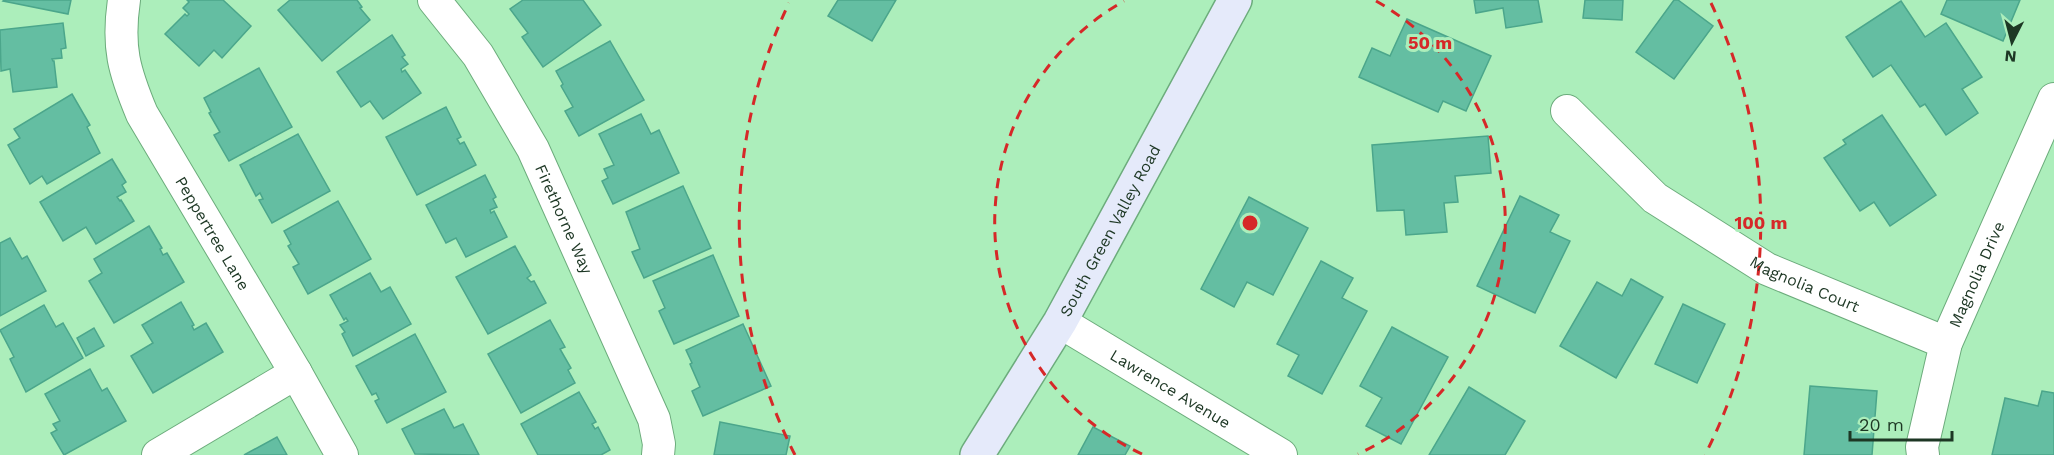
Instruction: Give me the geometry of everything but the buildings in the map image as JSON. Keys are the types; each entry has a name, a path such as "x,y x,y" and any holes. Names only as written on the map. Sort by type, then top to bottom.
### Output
{"main road":[{"name":"South Green Valley Road","path":"977,455 1060,322 1235,0"}],"street":[{"name":"Peppertree Lane","path":"124,0 121,54 128,82 142,114 296,373 342,455"},
{"name":"Firethorne Way","path":"434,0 478,55 533,149 654,419 659,444 658,455"},
{"name":"Magnolia Drive","path":"1923,455 1922,447 1946,343 2054,99"},
{"name":"Magnolia Court","path":"1567,111 1655,198 1767,269 1946,343"},
{"name":"Lawrence Avenue","path":"1060,322 1281,455"},
{"path":"158,455 296,373"}]}
